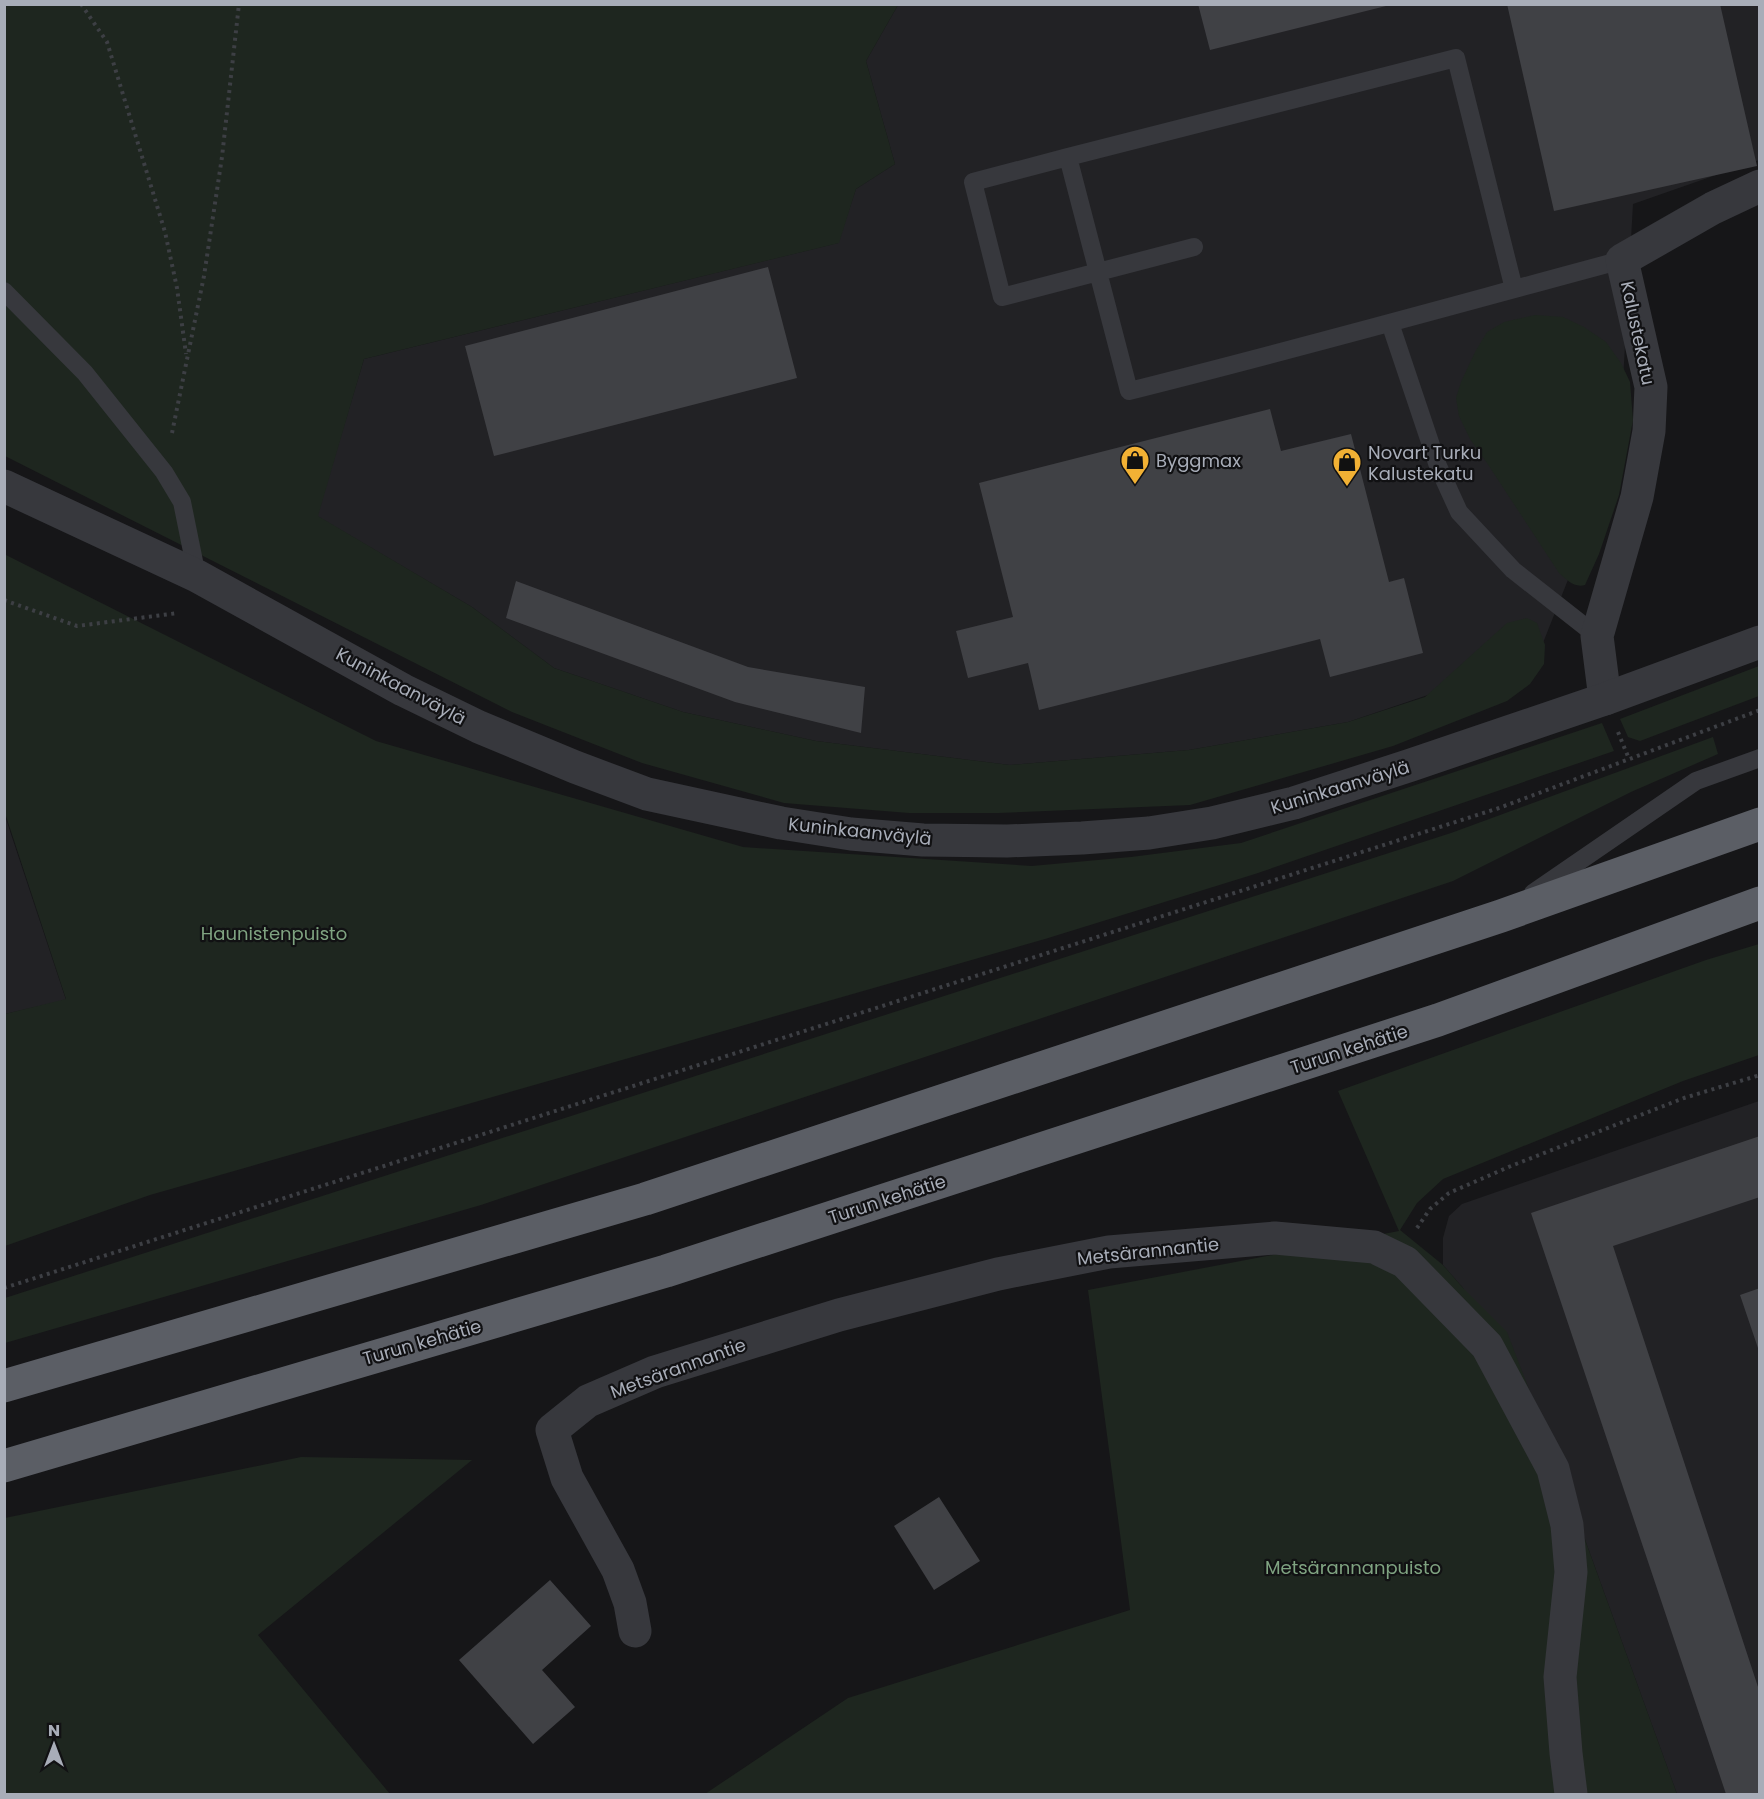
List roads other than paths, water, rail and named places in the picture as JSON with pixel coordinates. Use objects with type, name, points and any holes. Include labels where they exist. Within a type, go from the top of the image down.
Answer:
[{"type":"highway","points":[[4,1386],[645,1199],[1501,916],[1760,824]]},
{"type":"highway","name":"Turun kehätie","points":[[4,1466],[666,1271],[1438,1020],[1760,903]]},
{"type":"street","name":"Kalustekatu","points":[[1605,699],[1597,636],[1637,497],[1649,431],[1651,387],[1622,260],[1713,208],[1760,186]]},
{"type":"street","name":"Kuninkaanväylä","points":[[4,486],[197,576],[403,690],[479,727],[575,767],[647,794],[781,823],[851,834],[923,840],[1007,841],[1149,833],[1212,823],[1304,800],[1411,765],[1605,699],[1760,642]]},
{"type":"street","name":"Metsärannantie","points":[[635,1631],[630,1603],[618,1570],[567,1478],[552,1430],[588,1401],[655,1372],[838,1315],[998,1274],[1109,1252],[1275,1238],[1374,1247],[1405,1262],[1487,1346],[1553,1469],[1567,1524],[1571,1572],[1560,1677],[1566,1754],[1572,1794]]},
{"type":"lane","points":[[1194,246],[1002,297],[973,182],[1456,58],[1514,289]]},
{"type":"lane","points":[[1068,157],[1128,392],[1622,260]]},
{"type":"lane","points":[[4,291],[85,373],[164,472],[182,502],[197,576]]},
{"type":"lane","points":[[1390,323],[1438,466],[1459,512],[1513,570],[1597,636]]},
{"type":"lane","points":[[1501,916],[1696,781],[1760,758]]},
{"type":"place","name":"Byggmax","points":[[1135,486]]},
{"type":"place","name":"Novart Turku Kalustekatu","points":[[1347,488]]},
{"type":"park label","name":"Haunistenpuisto","points":[[274,933]]},
{"type":"park label","name":"Metsärannanpuisto","points":[[1353,1567]]}]
